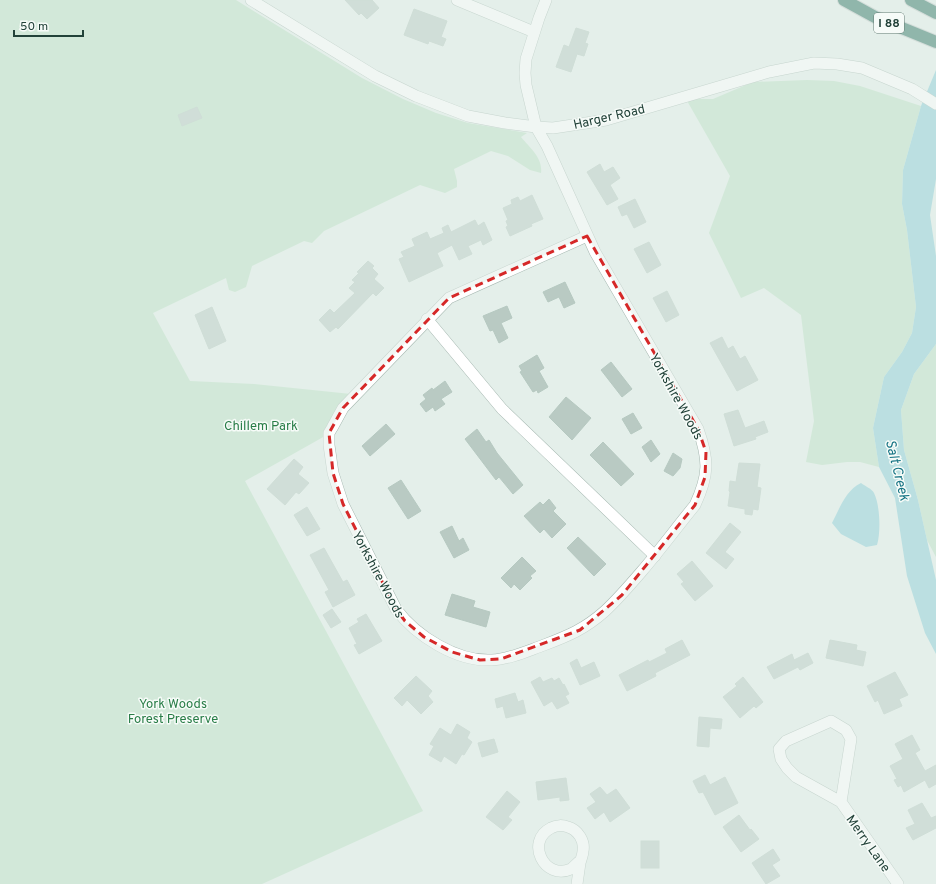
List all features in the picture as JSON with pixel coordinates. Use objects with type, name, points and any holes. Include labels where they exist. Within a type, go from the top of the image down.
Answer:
[{"type":"highway","name":"I 88","points":[[844,0],[874,17],[936,42]]},
{"type":"highway","points":[[911,0],[936,12]]},
{"type":"street","name":"Harger Road","points":[[251,0],[375,76],[416,96],[468,116],[505,123],[536,127],[559,127],[606,120],[769,72],[814,63],[837,64],[862,68],[912,89],[936,104]]},
{"type":"street","points":[[457,0],[534,32]]},
{"type":"street","name":"Yorkshire Woods","points":[[546,0],[526,59],[525,73],[528,95],[536,127],[547,146],[595,252],[698,429],[706,452],[706,477],[695,505],[654,556],[622,595],[605,611],[584,627],[566,636],[514,656],[491,660],[467,657],[452,652],[424,637],[405,621],[396,609],[342,504],[333,473],[329,434],[343,408],[427,319],[449,298],[587,236]]},
{"type":"street","points":[[427,319],[502,409],[654,556]]},
{"type":"street","name":"Merry Lane","points":[[841,802],[850,739],[846,730],[831,721],[786,741],[779,749],[780,759],[787,768],[796,777],[841,802],[898,884]]},
{"type":"street","points":[[577,884],[580,861],[584,850],[582,838],[574,829],[562,825],[551,827],[542,835],[538,846],[540,858],[548,867],[559,871],[571,869],[580,861]]},
{"type":"highlighted area","points":[[587,236],[698,429],[706,452],[705,477],[695,505],[622,595],[580,630],[501,659],[480,660],[452,652],[424,637],[405,621],[396,609],[343,504],[333,473],[329,433],[343,408],[449,298]]},
{"type":"green space","name":"York Woods Forest Preserve","points":[[0,0],[236,0],[362,78],[403,99],[436,113],[468,123],[527,133],[521,137],[538,158],[540,163],[541,173],[530,170],[508,156],[491,151],[454,169],[457,187],[445,193],[420,185],[324,231],[312,243],[304,241],[252,266],[246,287],[235,292],[229,290],[226,278],[153,313],[190,381],[254,384],[351,394],[334,413],[328,424],[325,436],[245,481],[423,811],[262,884],[0,884]]},
{"type":"green space","points":[[807,80],[834,81],[860,86],[921,106],[903,170],[902,204],[907,230],[916,307],[912,333],[902,352],[884,377],[873,428],[879,467],[860,462],[822,465],[806,462],[814,421],[801,315],[764,288],[741,298],[709,233],[730,176],[686,99],[713,99],[753,82]]},
{"type":"green space","points":[[936,344],[936,557],[927,540],[904,450],[901,410],[914,374]]},
{"type":"water","name":"Salt Creek","points":[[936,70],[936,179],[930,215],[936,256],[936,344],[914,374],[901,410],[904,450],[918,500],[936,580],[936,654],[925,633],[907,576],[895,498],[879,467],[873,428],[884,377],[902,352],[912,333],[916,307],[907,230],[902,204],[903,170],[921,106]]},
{"type":"water","points":[[861,483],[874,493],[878,504],[879,533],[877,545],[866,547],[841,534],[832,523],[847,495],[855,486]]},
{"type":"building","points":[[345,0],[372,0],[379,8],[367,19],[361,13],[359,15]]},
{"type":"building","points":[[414,9],[447,21],[441,37],[446,39],[443,46],[429,41],[428,44],[404,35]]},
{"type":"building","points":[[576,28],[589,32],[585,43],[588,44],[584,56],[577,54],[571,72],[556,67],[564,45],[569,47]]},
{"type":"building","points":[[197,107],[202,118],[182,126],[178,115]]},
{"type":"building","points":[[600,164],[604,172],[613,167],[620,178],[610,185],[618,199],[607,205],[587,172]]},
{"type":"building","points":[[532,195],[543,219],[510,236],[506,227],[508,226],[506,221],[508,220],[503,208],[512,204],[511,200],[518,197],[520,201]]},
{"type":"building","points":[[635,199],[646,222],[634,228],[627,214],[622,216],[618,207]]},
{"type":"building","points":[[475,220],[478,226],[484,222],[492,240],[483,245],[481,240],[468,246],[472,254],[459,260],[452,245],[437,253],[443,266],[409,282],[399,259],[404,257],[401,252],[415,246],[412,239],[427,232],[430,239],[444,233],[442,228],[448,225],[451,232]]},
{"type":"building","points":[[649,242],[661,265],[647,273],[634,249]]},
{"type":"building","points":[[368,261],[374,266],[372,268],[378,274],[374,279],[384,288],[376,296],[373,293],[338,329],[336,327],[330,332],[319,320],[330,309],[334,313],[355,293],[349,288],[355,282],[352,280],[359,273],[357,272]]},
{"type":"building","points":[[565,282],[575,303],[564,308],[559,297],[548,302],[543,292]]},
{"type":"building","points":[[667,291],[679,315],[666,322],[653,298]]},
{"type":"building","points":[[507,306],[512,318],[501,323],[508,338],[499,343],[493,330],[490,331],[483,316]]},
{"type":"building","points":[[212,307],[226,341],[209,349],[195,315]]},
{"type":"building","points":[[722,337],[728,349],[733,346],[740,359],[745,356],[758,380],[737,391],[710,343]]},
{"type":"building","points":[[537,355],[544,368],[539,371],[548,387],[538,393],[537,390],[533,392],[520,372],[522,371],[519,366]]},
{"type":"building","points":[[611,362],[632,389],[622,397],[601,370]]},
{"type":"building","points":[[445,381],[452,392],[441,399],[445,404],[435,411],[433,407],[426,412],[420,404],[426,399],[423,395]]},
{"type":"building","points":[[566,397],[591,418],[572,440],[549,417]]},
{"type":"building","points":[[738,410],[745,428],[764,421],[768,432],[755,437],[756,439],[734,446],[724,414]]},
{"type":"building","points":[[633,413],[642,428],[631,434],[622,419]]},
{"type":"building","points":[[386,424],[395,434],[370,456],[362,446]]},
{"type":"building","points":[[477,429],[486,442],[489,440],[497,453],[523,485],[513,494],[499,477],[496,480],[465,439]]},
{"type":"building","points":[[651,440],[660,454],[651,462],[642,447]]},
{"type":"building","points":[[603,442],[634,474],[621,486],[590,455]]},
{"type":"building","points":[[673,453],[682,459],[680,468],[673,476],[664,471]]},
{"type":"building","points":[[294,459],[303,467],[298,474],[309,483],[299,494],[296,492],[285,505],[267,489]]},
{"type":"building","points":[[739,463],[760,464],[757,487],[761,488],[758,510],[753,509],[752,515],[745,514],[745,509],[728,506],[730,481],[736,482]]},
{"type":"building","points":[[401,480],[421,511],[408,519],[388,488]]},
{"type":"building","points":[[549,499],[556,508],[553,511],[566,524],[552,538],[544,529],[540,533],[524,516],[540,502],[543,505]]},
{"type":"building","points":[[307,507],[320,529],[307,536],[294,515]]},
{"type":"building","points":[[730,523],[741,532],[725,552],[734,559],[726,569],[706,553]]},
{"type":"building","points":[[452,526],[459,541],[463,538],[469,550],[454,558],[440,532]]},
{"type":"building","points":[[578,537],[606,564],[594,576],[567,548]]},
{"type":"building","points":[[324,548],[343,582],[347,580],[355,595],[333,607],[325,592],[329,590],[310,555]]},
{"type":"building","points":[[522,557],[536,571],[530,576],[532,578],[520,590],[514,584],[511,588],[501,578]]},
{"type":"building","points":[[692,561],[713,586],[695,601],[681,584],[684,582],[677,574]]},
{"type":"building","points":[[452,594],[475,601],[473,607],[490,612],[486,627],[445,615]]},
{"type":"building","points":[[332,609],[341,622],[331,628],[323,615]]},
{"type":"building","points":[[366,614],[382,641],[359,654],[354,645],[357,644],[349,628],[359,622],[357,619]]},
{"type":"building","points":[[682,640],[690,655],[655,673],[656,676],[627,691],[619,675],[648,660],[649,662],[667,653],[665,649]]},
{"type":"building","points":[[830,640],[857,645],[856,650],[866,652],[863,666],[826,658]]},
{"type":"building","points":[[808,653],[813,663],[800,670],[798,667],[774,679],[767,667],[792,654],[794,660]]},
{"type":"building","points":[[577,659],[581,668],[594,662],[600,676],[580,685],[570,663]]},
{"type":"building","points":[[895,672],[908,695],[899,699],[902,706],[884,714],[878,700],[875,702],[867,686]]},
{"type":"building","points":[[416,676],[432,691],[428,696],[433,702],[421,714],[407,700],[402,706],[394,698]]},
{"type":"building","points":[[540,677],[543,682],[552,678],[554,681],[559,678],[569,694],[565,696],[569,703],[557,709],[552,701],[544,706],[531,682]]},
{"type":"building","points":[[743,677],[763,702],[756,708],[754,706],[740,718],[723,697],[737,686],[735,684]]},
{"type":"building","points":[[515,693],[518,702],[523,700],[526,713],[506,718],[503,706],[497,708],[495,699]]},
{"type":"building","points":[[699,717],[722,719],[721,729],[710,728],[709,747],[697,746]]},
{"type":"building","points":[[457,724],[470,732],[467,738],[472,742],[456,764],[444,756],[441,762],[429,755],[434,746],[430,744],[440,728],[451,735]]},
{"type":"building","points":[[912,735],[920,750],[915,753],[925,771],[936,765],[936,784],[929,788],[925,780],[904,792],[901,785],[898,787],[894,780],[897,779],[890,766],[903,759],[895,744]]},
{"type":"building","points":[[494,739],[498,752],[482,757],[478,743]]},
{"type":"building","points":[[705,775],[710,785],[725,777],[738,803],[715,815],[703,792],[699,793],[693,781]]},
{"type":"building","points":[[566,778],[569,800],[560,801],[560,797],[538,800],[536,782]]},
{"type":"building","points":[[600,787],[607,795],[616,789],[630,808],[610,822],[604,812],[595,819],[587,808],[596,802],[590,794]]},
{"type":"building","points":[[507,791],[520,802],[508,817],[512,820],[503,830],[486,817]]},
{"type":"building","points":[[922,803],[931,818],[936,816],[936,828],[913,840],[906,828],[915,824],[908,810]]},
{"type":"building","points":[[739,815],[759,839],[741,852],[723,827]]},
{"type":"building","points":[[641,841],[659,841],[659,868],[641,868]]},
{"type":"building","points":[[773,849],[780,860],[772,865],[780,876],[766,884],[752,863]]},
{"type":"park label","name":"Chillem Park","points":[[261,425]]}]
